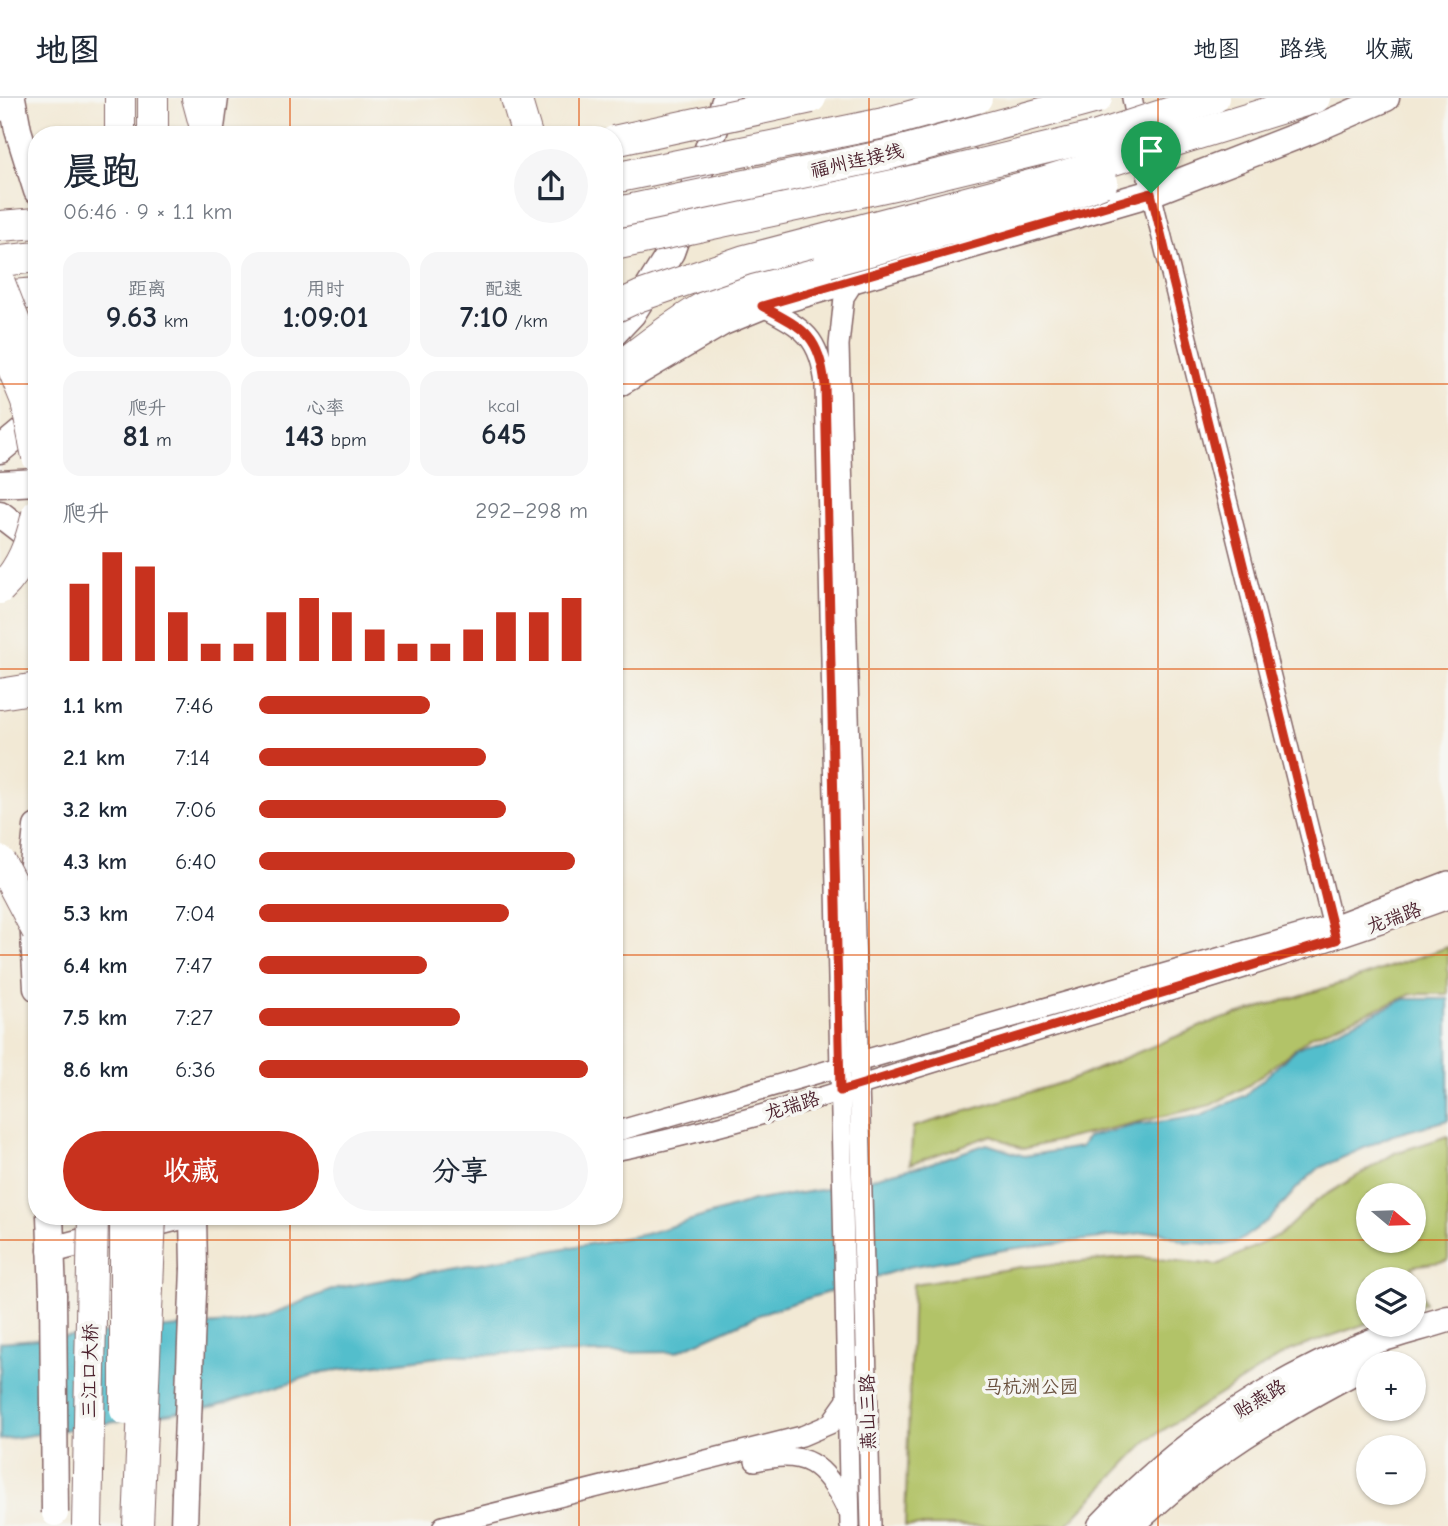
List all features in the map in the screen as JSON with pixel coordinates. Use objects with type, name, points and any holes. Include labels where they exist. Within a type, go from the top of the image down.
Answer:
[{"type":"highway","points":[[0,106],[4,98]]},
{"type":"highway","points":[[120,98],[120,126]]},
{"type":"highway","points":[[153,98],[153,126]]},
{"type":"highway","points":[[197,98],[206,126]]},
{"type":"highway","points":[[516,98],[524,126]]},
{"type":"highway","points":[[623,139],[811,98]]},
{"type":"highway","name":"福州连接线","points":[[623,176],[884,123],[977,98]]},
{"type":"highway","name":"福州连接线","points":[[623,212],[891,154],[1097,98]]},
{"type":"highway","points":[[623,243],[898,184],[1084,139],[1214,98]]},
{"type":"highway","points":[[623,365],[667,329],[717,299],[763,280],[1049,203],[1310,100]]},
{"type":"highway","points":[[623,304],[745,260],[1042,182],[1310,100]]},
{"type":"highway","points":[[0,226],[28,224]]},
{"type":"highway","points":[[0,261],[28,258]]},
{"type":"highway","points":[[0,283],[28,356]]},
{"type":"highway","points":[[0,296],[28,294]]},
{"type":"highway","points":[[28,331],[0,335],[28,411]]},
{"type":"highway","points":[[0,589],[10,579],[28,550]]},
{"type":"highway","points":[[0,694],[28,689]]},
{"type":"highway","points":[[0,861],[28,914]]},
{"type":"highway","points":[[62,1522],[71,1225]]},
{"type":"highway","name":"三江口大桥","points":[[87,1526],[93,1225]]},
{"type":"highway","name":"三江口大桥","points":[[125,1225],[125,1526]]},
{"type":"highway","points":[[138,1526],[151,1225]]},
{"type":"main road","points":[[12,98],[28,162]]},
{"type":"main road","points":[[210,126],[215,98]]},
{"type":"main road","points":[[623,324],[632,314],[671,252],[726,98]]},
{"type":"main road","points":[[623,381],[723,322],[762,306],[857,276],[1151,193],[1310,131],[1386,98]]},
{"type":"main road","points":[[0,450],[28,427]]},
{"type":"main road","points":[[0,484],[28,482]]},
{"type":"main road","points":[[0,514],[22,531],[28,539]]},
{"type":"main road","points":[[50,1225],[62,1522]]},
{"type":"main road","points":[[51,1250],[147,1225]]},
{"type":"main road","points":[[184,1526],[194,1268],[193,1225]]},
{"type":"main road","name":"贻燕路","points":[[1101,1526],[1180,1452],[1251,1403],[1372,1342],[1448,1319]]},
{"type":"main road","name":"贻燕路","points":[[1406,1351],[1448,1336]]},
{"type":"main road","name":"贻燕路","points":[[1132,1526],[1179,1480],[1248,1430],[1356,1372]]},
{"type":"street","points":[[1132,98],[1151,193],[1334,932]]},
{"type":"street","points":[[848,1063],[839,326],[844,297],[857,276]]},
{"type":"street","points":[[762,306],[796,324],[809,335],[818,347],[825,385],[849,1088]]},
{"type":"street","name":"龙瑞路","points":[[623,1149],[681,1138],[849,1088],[1334,932],[1448,881]]},
{"type":"street","name":"龙瑞路","points":[[623,1129],[848,1063],[1448,899]]},
{"type":"street","name":"燕山三路","points":[[849,1088],[862,1156],[871,1526]]},
{"type":"street","name":"燕山三路","points":[[849,1088],[842,1161],[849,1521]]},
{"type":"street","points":[[443,1526],[802,1436],[830,1424],[847,1400]]},
{"type":"street","points":[[489,1526],[775,1456],[795,1455],[815,1463],[836,1488],[849,1521]]},
{"type":"green space","points":[[1448,947],[1448,994],[1412,994],[1311,1036],[1249,1085],[1211,1105],[1023,1149],[992,1135],[910,1164],[913,1127],[1071,1080],[1209,1023],[1349,981]]},
{"type":"green space","name":"马杭洲公园","points":[[1448,1136],[1448,1261],[1412,1267],[1356,1267],[1356,1327],[1289,1351],[1149,1439],[1066,1526],[905,1526],[913,1284],[1021,1267],[1138,1257],[1217,1265],[1281,1234],[1316,1201],[1395,1153]]},
{"type":"water","points":[[1405,999],[1448,999],[1448,1120],[1393,1135],[1319,1168],[1270,1219],[1239,1241],[1223,1245],[1186,1242],[1159,1231],[1009,1249],[908,1267],[768,1311],[676,1352],[454,1355],[323,1372],[216,1406],[0,1440],[0,1342],[229,1323],[266,1316],[337,1288],[646,1234],[753,1201],[838,1187],[928,1164],[987,1144],[1024,1156],[1081,1147],[1087,1137],[1136,1125],[1201,1116],[1246,1095],[1297,1048]]},
{"type":"route","points":[[1151,193],[1336,940],[840,1091],[823,364],[818,347],[809,335],[796,324],[762,306],[857,276],[1151,193]]}]
